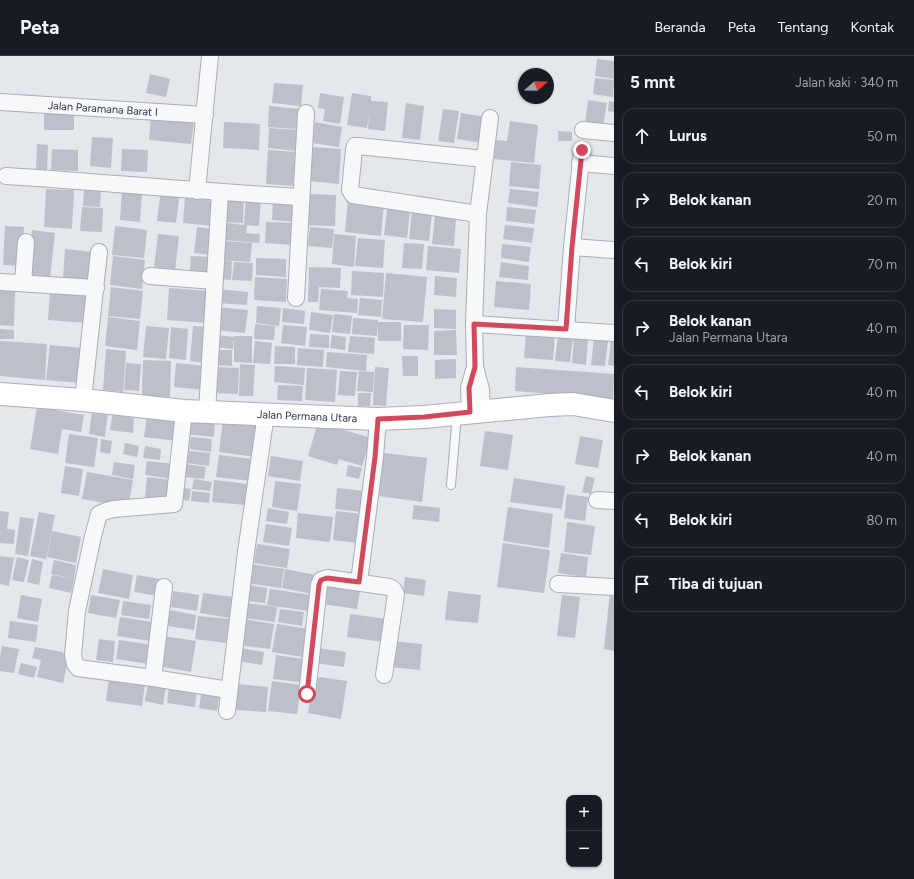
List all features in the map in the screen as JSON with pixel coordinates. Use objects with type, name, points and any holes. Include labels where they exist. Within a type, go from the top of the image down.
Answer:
[{"type":"street","points":[[197,191],[210,56]]},
{"type":"street","name":"Jalan Paramana Barat I","points":[[0,102],[205,115]]},
{"type":"street","points":[[296,298],[306,113]]},
{"type":"street","points":[[469,412],[481,389],[475,367],[474,324],[478,214],[490,118]]},
{"type":"street","points":[[583,130],[614,133]]},
{"type":"street","points":[[478,214],[353,195],[350,190],[355,146],[484,159]]},
{"type":"street","points":[[566,329],[581,156],[614,166]]},
{"type":"street","points":[[6,176],[98,181],[220,193],[301,197]]},
{"type":"street","points":[[206,412],[220,193]]},
{"type":"street","points":[[23,283],[26,242]]},
{"type":"street","points":[[572,247],[614,250]]},
{"type":"street","points":[[83,400],[99,252]]},
{"type":"street","points":[[150,276],[214,281]]},
{"type":"street","points":[[0,282],[96,288]]},
{"type":"street","points":[[474,324],[614,333]]},
{"type":"street","name":"Jalan Permana Utara","points":[[0,394],[83,400],[184,411],[378,419],[424,417],[573,404],[614,411]]},
{"type":"street","points":[[184,411],[174,504],[114,509],[99,514],[77,611],[73,655],[75,664],[78,668],[229,690]]},
{"type":"street","points":[[226,711],[247,544],[266,414]]},
{"type":"street","points":[[359,582],[375,457],[378,419]]},
{"type":"street","points":[[597,500],[614,500]]},
{"type":"street","points":[[307,694],[319,585],[321,580],[327,578],[389,587],[396,594],[384,675]]},
{"type":"street","points":[[558,584],[614,587]]},
{"type":"street","points":[[153,678],[164,588]]},
{"type":"lane","points":[[451,485],[469,412]]},
{"type":"building","points":[[597,59],[614,61],[614,79],[595,76]]},
{"type":"building","points":[[150,74],[170,79],[166,97],[146,93]]},
{"type":"building","points":[[595,78],[614,80],[613,97],[593,94]]},
{"type":"building","points":[[274,83],[303,85],[301,106],[272,103]]},
{"type":"building","points":[[320,93],[344,97],[340,124],[323,121],[325,109],[318,108]]},
{"type":"building","points":[[352,93],[371,96],[371,101],[388,102],[385,131],[368,129],[369,115],[367,128],[347,125]]},
{"type":"building","points":[[588,100],[607,103],[603,126],[585,123]]},
{"type":"building","points":[[609,101],[614,102],[614,112],[608,111]]},
{"type":"building","points":[[406,103],[424,106],[420,140],[402,138]]},
{"type":"building","points":[[269,106],[299,109],[297,129],[268,127]]},
{"type":"building","points":[[44,109],[74,110],[74,130],[44,130]]},
{"type":"building","points":[[443,109],[459,111],[454,143],[438,141]]},
{"type":"building","points":[[461,113],[485,117],[482,143],[457,139]]},
{"type":"building","points":[[151,117],[194,121],[191,144],[149,140]]},
{"type":"building","points":[[510,121],[538,125],[534,163],[494,159],[496,140],[507,141]]},
{"type":"building","points":[[224,122],[260,124],[259,150],[223,148]]},
{"type":"building","points":[[315,122],[342,127],[339,147],[312,143]]},
{"type":"building","points":[[269,128],[299,130],[297,151],[268,148]]},
{"type":"building","points":[[558,131],[572,132],[572,141],[558,141]]},
{"type":"building","points":[[92,137],[113,138],[111,168],[90,166]]},
{"type":"building","points":[[37,144],[48,145],[47,171],[36,170]]},
{"type":"building","points":[[311,147],[341,149],[339,184],[308,181]]},
{"type":"building","points":[[52,149],[78,150],[78,171],[51,170]]},
{"type":"building","points":[[122,149],[148,150],[147,172],[121,171]]},
{"type":"building","points":[[268,150],[298,152],[296,186],[266,184]]},
{"type":"building","points":[[511,162],[541,165],[539,189],[509,186]]},
{"type":"building","points":[[46,189],[74,190],[72,229],[44,227]]},
{"type":"building","points":[[161,189],[180,192],[176,223],[157,221]]},
{"type":"building","points":[[510,189],[539,192],[537,207],[508,203]]},
{"type":"building","points":[[84,190],[101,191],[100,207],[83,206]]},
{"type":"building","points":[[122,191],[142,192],[140,222],[120,220]]},
{"type":"building","points":[[309,194],[336,195],[335,226],[307,225]]},
{"type":"building","points":[[246,196],[261,198],[259,226],[247,225],[246,233],[260,234],[259,243],[225,240],[226,223],[244,225]]},
{"type":"building","points":[[226,197],[244,199],[243,223],[225,222]]},
{"type":"building","points":[[185,198],[215,201],[213,226],[183,223]]},
{"type":"building","points":[[273,199],[297,200],[296,222],[272,220]]},
{"type":"building","points":[[348,200],[384,204],[381,236],[345,232]]},
{"type":"building","points":[[82,207],[103,208],[102,232],[80,231]]},
{"type":"building","points":[[507,207],[536,210],[534,224],[506,221]]},
{"type":"building","points":[[387,209],[410,212],[407,238],[384,235]]},
{"type":"building","points":[[412,211],[432,213],[429,241],[409,239]]},
{"type":"building","points":[[435,215],[456,217],[454,246],[432,244]]},
{"type":"building","points":[[266,222],[295,223],[294,245],[265,243]]},
{"type":"building","points":[[505,225],[534,228],[532,243],[503,239]]},
{"type":"building","points":[[5,226],[24,227],[21,266],[3,265]]},
{"type":"building","points":[[115,226],[147,230],[144,258],[112,255]]},
{"type":"building","points":[[197,227],[213,229],[211,255],[194,253]]},
{"type":"building","points":[[310,227],[334,229],[332,248],[308,246]]},
{"type":"building","points":[[32,230],[55,233],[50,279],[27,277]]},
{"type":"building","points":[[158,234],[179,236],[175,271],[154,268]]},
{"type":"building","points":[[334,234],[356,236],[354,267],[332,264]]},
{"type":"building","points":[[358,238],[385,240],[383,268],[355,266]]},
{"type":"building","points":[[224,241],[252,243],[250,262],[223,260]]},
{"type":"building","points":[[404,243],[424,244],[422,269],[402,268]]},
{"type":"building","points":[[502,244],[531,247],[529,262],[501,258]]},
{"type":"building","points":[[428,246],[461,249],[459,273],[426,270]]},
{"type":"building","points":[[65,249],[94,252],[91,281],[63,278]]},
{"type":"building","points":[[113,256],[145,260],[142,289],[110,285]]},
{"type":"building","points":[[191,256],[213,257],[212,274],[190,273]]},
{"type":"building","points":[[256,258],[286,259],[286,277],[256,275]]},
{"type":"building","points":[[220,260],[232,261],[231,280],[218,279]]},
{"type":"building","points":[[234,262],[253,263],[252,281],[232,280]]},
{"type":"building","points":[[501,262],[529,266],[528,280],[499,277]]},
{"type":"building","points":[[309,267],[341,268],[340,288],[319,287],[318,302],[308,302]]},
{"type":"building","points":[[352,271],[384,273],[383,297],[351,295]]},
{"type":"building","points":[[386,273],[427,277],[423,322],[382,319]]},
{"type":"building","points":[[435,276],[457,278],[456,297],[434,295]]},
{"type":"building","points":[[255,277],[287,279],[286,302],[254,300]]},
{"type":"building","points":[[496,281],[531,284],[529,310],[494,307]]},
{"type":"building","points":[[111,287],[143,291],[140,319],[108,316]]},
{"type":"building","points":[[169,288],[209,291],[207,323],[167,320]]},
{"type":"building","points":[[218,289],[248,292],[247,305],[217,303]]},
{"type":"building","points":[[321,289],[348,291],[347,298],[358,299],[357,313],[319,310]]},
{"type":"building","points":[[0,290],[15,291],[14,326],[0,325]]},
{"type":"building","points":[[50,292],[89,295],[87,323],[48,320]]},
{"type":"building","points":[[360,298],[382,300],[381,317],[358,315]]},
{"type":"building","points":[[257,306],[281,308],[279,326],[256,323]]},
{"type":"building","points":[[216,307],[248,310],[245,333],[214,330]]},
{"type":"building","points":[[283,308],[305,311],[304,324],[282,322]]},
{"type":"building","points":[[434,309],[456,310],[456,329],[434,328]]},
{"type":"building","points":[[311,312],[333,315],[330,333],[309,330]]},
{"type":"building","points":[[334,314],[352,316],[350,334],[332,332]]},
{"type":"building","points":[[108,317],[140,321],[137,350],[105,346]]},
{"type":"building","points":[[353,318],[378,320],[378,322],[401,322],[401,341],[378,341],[378,325],[377,336],[352,334]]},
{"type":"building","points":[[255,324],[275,326],[274,340],[254,339]]},
{"type":"building","points":[[283,325],[307,327],[305,346],[281,343]]},
{"type":"building","points":[[404,325],[429,325],[428,350],[403,349]]},
{"type":"building","points":[[146,326],[169,328],[166,359],[143,357]]},
{"type":"building","points":[[193,326],[208,327],[206,363],[190,361]]},
{"type":"building","points":[[171,327],[188,329],[186,360],[169,358]]},
{"type":"building","points":[[0,329],[14,330],[14,339],[0,339]]},
{"type":"building","points":[[456,330],[457,355],[434,355],[434,331]]},
{"type":"building","points":[[526,333],[555,335],[553,360],[524,358]]},
{"type":"building","points":[[310,334],[329,335],[329,348],[309,347]]},
{"type":"building","points":[[216,335],[234,337],[233,349],[215,347]]},
{"type":"building","points":[[332,335],[346,337],[345,350],[330,348]]},
{"type":"building","points":[[558,335],[573,337],[570,362],[555,361]]},
{"type":"building","points":[[234,336],[252,336],[252,363],[234,362]]},
{"type":"building","points":[[350,336],[375,338],[374,354],[348,352]]},
{"type":"building","points":[[574,337],[588,339],[586,365],[572,363]]},
{"type":"building","points":[[594,339],[608,341],[605,366],[591,365]]},
{"type":"building","points":[[611,340],[614,340],[614,366],[608,365]]},
{"type":"building","points":[[0,341],[47,344],[45,380],[0,376]]},
{"type":"building","points":[[255,341],[272,343],[270,364],[253,363]]},
{"type":"building","points":[[50,345],[83,348],[80,383],[46,380]]},
{"type":"building","points":[[275,346],[295,347],[295,364],[274,364]]},
{"type":"building","points":[[298,348],[324,350],[323,367],[297,365]]},
{"type":"building","points":[[106,349],[126,351],[123,392],[103,390]]},
{"type":"building","points":[[217,350],[232,350],[232,366],[217,365]]},
{"type":"building","points":[[327,352],[367,355],[366,371],[326,367]]},
{"type":"building","points":[[402,356],[418,356],[418,376],[403,376]]},
{"type":"building","points":[[456,359],[456,378],[435,379],[435,360]]},
{"type":"building","points":[[143,360],[171,361],[170,397],[142,396]]},
{"type":"building","points":[[126,363],[141,364],[139,391],[124,390]]},
{"type":"building","points":[[176,363],[206,366],[204,390],[174,387]]},
{"type":"building","points":[[240,364],[255,365],[253,396],[239,396]]},
{"type":"building","points":[[275,366],[305,368],[304,385],[274,382]]},
{"type":"building","points":[[215,367],[239,368],[238,394],[214,393]]},
{"type":"building","points":[[375,367],[389,368],[386,406],[373,405]]},
{"type":"building","points":[[516,367],[614,374],[613,399],[515,391]]},
{"type":"building","points":[[307,368],[337,370],[335,402],[305,400]]},
{"type":"building","points":[[340,371],[357,372],[355,396],[338,395]]},
{"type":"building","points":[[359,371],[374,372],[373,392],[357,391]]},
{"type":"building","points":[[278,385],[303,386],[302,401],[277,400]]},
{"type":"building","points":[[358,393],[371,393],[370,406],[358,406]]},
{"type":"building","points":[[37,407],[84,415],[81,432],[62,429],[58,454],[30,449]]},
{"type":"building","points":[[92,411],[108,413],[105,437],[89,434]]},
{"type":"building","points":[[113,411],[124,412],[123,416],[134,418],[133,433],[110,430]]},
{"type":"building","points":[[147,417],[179,421],[177,441],[144,437]]},
{"type":"building","points":[[186,417],[215,420],[214,437],[185,434]]},
{"type":"building","points":[[223,421],[260,426],[255,457],[219,452]]},
{"type":"building","points":[[318,422],[371,438],[362,466],[339,459],[337,465],[308,456]]},
{"type":"building","points":[[485,431],[513,435],[508,470],[480,466]]},
{"type":"building","points":[[69,434],[98,438],[94,467],[65,463]]},
{"type":"building","points":[[580,436],[603,440],[598,468],[575,464]]},
{"type":"building","points":[[191,437],[212,439],[211,452],[189,449]]},
{"type":"building","points":[[101,439],[112,441],[110,454],[100,452]]},
{"type":"building","points":[[125,443],[139,446],[137,457],[123,454]]},
{"type":"building","points":[[145,446],[161,449],[160,460],[143,458]]},
{"type":"building","points":[[189,451],[210,453],[209,466],[187,463]]},
{"type":"building","points":[[384,453],[427,458],[422,502],[379,496]]},
{"type":"building","points":[[219,455],[253,459],[251,481],[216,477]]},
{"type":"building","points":[[271,456],[303,461],[300,481],[268,476]]},
{"type":"building","points":[[147,461],[175,464],[173,479],[145,475]]},
{"type":"building","points":[[114,462],[135,465],[133,479],[112,475]]},
{"type":"building","points":[[184,464],[206,467],[204,479],[183,477]]},
{"type":"building","points":[[348,465],[362,468],[359,479],[346,476]]},
{"type":"building","points":[[65,466],[83,469],[79,496],[61,493]]},
{"type":"building","points":[[87,472],[133,480],[129,503],[122,506],[82,499]]},
{"type":"building","points":[[586,476],[595,478],[591,494],[582,492]]},
{"type":"building","points":[[147,477],[171,480],[168,500],[145,497]]},
{"type":"building","points":[[514,478],[565,486],[562,509],[510,502]]},
{"type":"building","points":[[194,479],[212,482],[210,491],[192,489]]},
{"type":"building","points":[[214,480],[248,484],[246,505],[212,502]]},
{"type":"building","points":[[275,481],[301,484],[297,511],[272,507]]},
{"type":"building","points":[[178,487],[191,489],[189,501],[176,499]]},
{"type":"building","points":[[337,488],[364,491],[362,512],[335,509]]},
{"type":"building","points":[[192,491],[210,493],[209,503],[191,501]]},
{"type":"building","points":[[567,494],[588,497],[585,521],[564,518]]},
{"type":"building","points":[[414,505],[440,508],[439,522],[412,519]]},
{"type":"building","points":[[508,507],[553,514],[549,548],[503,541]]},
{"type":"building","points":[[268,508],[289,512],[287,524],[266,521]]},
{"type":"building","points":[[0,511],[9,512],[7,529],[15,530],[14,544],[0,543]]},
{"type":"building","points":[[336,511],[362,514],[358,543],[333,540]]},
{"type":"building","points":[[39,512],[55,515],[46,559],[30,556]]},
{"type":"building","points":[[298,513],[333,517],[330,542],[296,538]]},
{"type":"building","points":[[20,517],[34,519],[28,556],[15,554]]},
{"type":"building","points":[[567,522],[595,526],[591,555],[564,552]]},
{"type":"building","points":[[266,524],[292,528],[289,546],[263,542]]},
{"type":"building","points":[[52,531],[81,537],[76,563],[47,557]]},
{"type":"building","points":[[503,543],[550,550],[544,593],[497,587]]},
{"type":"building","points":[[257,544],[290,549],[287,568],[254,563]]},
{"type":"building","points":[[561,553],[588,557],[586,577],[558,573]]},
{"type":"building","points":[[0,556],[14,558],[9,586],[0,584]]},
{"type":"building","points":[[17,557],[29,560],[24,582],[12,580]]},
{"type":"building","points":[[32,559],[43,562],[39,585],[27,582]]},
{"type":"building","points":[[54,560],[76,565],[74,579],[51,574]]},
{"type":"building","points":[[250,564],[284,569],[281,588],[247,583]]},
{"type":"building","points":[[103,569],[133,575],[129,599],[98,593]]},
{"type":"building","points":[[285,569],[316,575],[313,594],[282,588]]},
{"type":"building","points":[[52,575],[74,579],[71,593],[49,588]]},
{"type":"building","points":[[137,575],[160,579],[157,596],[134,592]]},
{"type":"building","points":[[405,577],[426,580],[424,596],[403,593]]},
{"type":"building","points":[[248,585],[267,588],[265,603],[246,601]]},
{"type":"building","points":[[325,585],[360,591],[357,609],[322,604]]},
{"type":"building","points":[[270,589],[311,595],[309,611],[267,605]]},
{"type":"building","points":[[173,591],[199,595],[197,611],[171,607]]},
{"type":"building","points":[[448,591],[481,595],[478,623],[445,620]]},
{"type":"building","points":[[610,592],[614,593],[614,651],[604,649]]},
{"type":"building","points":[[203,593],[233,597],[230,618],[200,613]]},
{"type":"building","points":[[21,595],[42,599],[38,622],[17,618]]},
{"type":"building","points":[[91,595],[120,600],[116,618],[88,613]]},
{"type":"building","points":[[562,595],[580,597],[575,638],[557,636]]},
{"type":"building","points":[[123,601],[151,605],[149,619],[121,615]]},
{"type":"building","points":[[246,603],[277,607],[275,622],[244,618]]},
{"type":"building","points":[[280,609],[304,612],[302,626],[278,622]]},
{"type":"building","points":[[170,610],[196,615],[194,630],[168,626]]},
{"type":"building","points":[[350,614],[386,619],[383,642],[347,637]]},
{"type":"building","points":[[198,616],[229,619],[226,643],[195,639]]},
{"type":"building","points":[[120,617],[152,622],[150,641],[117,636]]},
{"type":"building","points":[[243,619],[274,624],[270,649],[239,645]]},
{"type":"building","points":[[10,621],[38,625],[36,642],[8,638]]},
{"type":"building","points":[[277,624],[308,629],[303,657],[272,652]]},
{"type":"building","points":[[163,636],[196,641],[191,672],[158,666]]},
{"type":"building","points":[[99,639],[115,641],[113,662],[96,660]]},
{"type":"building","points":[[119,640],[152,645],[149,664],[116,659]]},
{"type":"building","points":[[392,641],[422,644],[420,670],[390,667]]},
{"type":"building","points":[[2,646],[19,649],[14,673],[0,671]]},
{"type":"building","points":[[35,647],[63,652],[67,665],[63,683],[37,677],[41,660],[32,658]]},
{"type":"building","points":[[240,648],[264,652],[262,665],[238,661]]},
{"type":"building","points":[[318,648],[346,652],[344,667],[315,663]]},
{"type":"building","points":[[276,655],[303,659],[300,682],[273,679]]},
{"type":"building","points":[[21,663],[37,667],[34,678],[18,674]]},
{"type":"building","points":[[320,677],[347,681],[341,719],[308,713],[313,681]]},
{"type":"building","points":[[109,678],[145,683],[142,706],[106,701]]},
{"type":"building","points":[[272,681],[301,685],[297,714],[268,711]]},
{"type":"building","points":[[148,683],[166,686],[163,705],[145,701]]},
{"type":"building","points":[[237,684],[268,687],[266,712],[235,710]]},
{"type":"building","points":[[169,686],[197,689],[195,707],[167,703]]},
{"type":"building","points":[[202,689],[220,692],[217,711],[199,708]]},
{"type":"route","points":[[307,694],[319,585],[321,580],[327,578],[359,582],[375,457],[378,419],[424,417],[470,412],[469,388],[475,367],[474,324],[566,329],[572,247],[582,150]]}]
